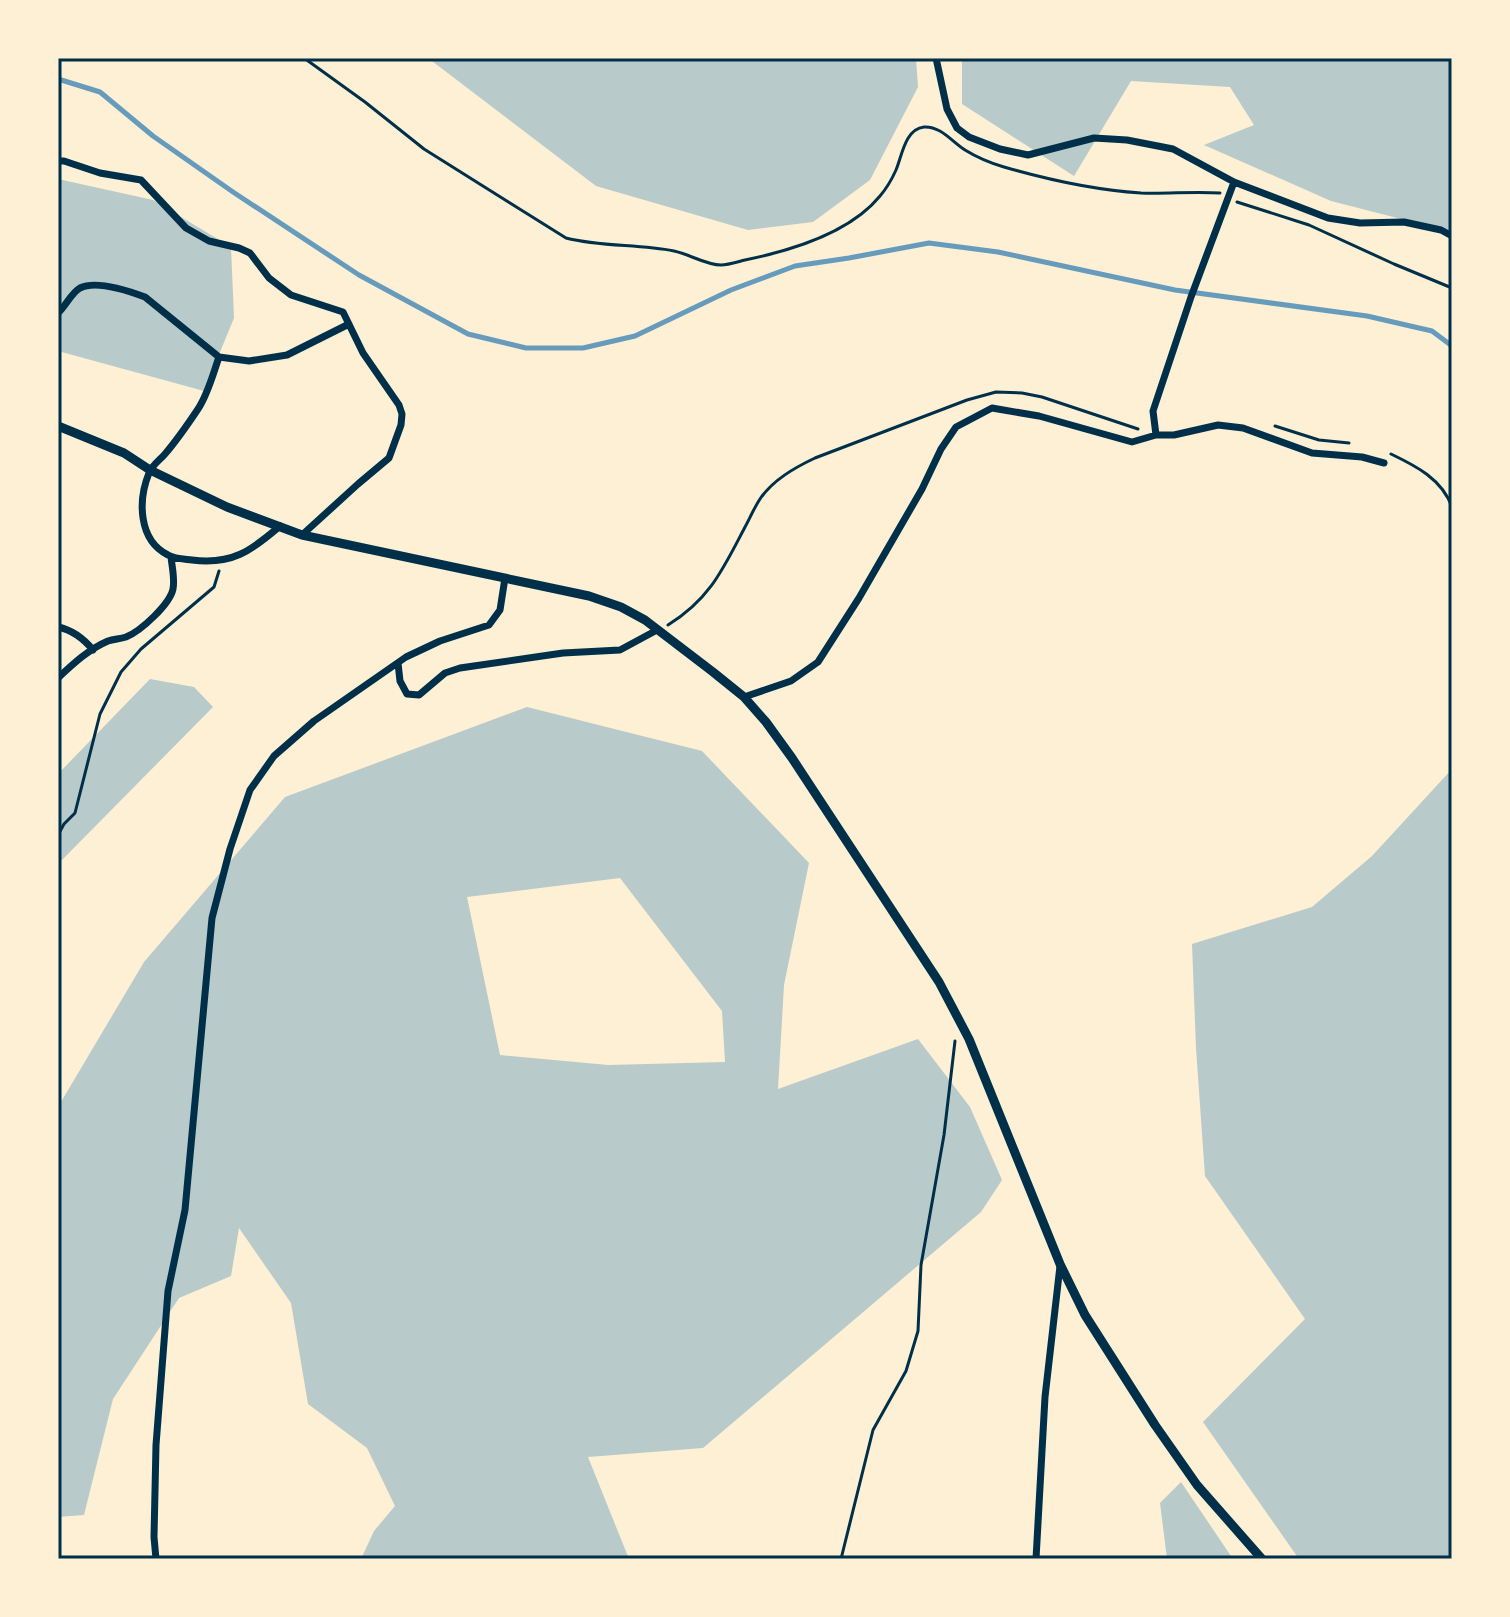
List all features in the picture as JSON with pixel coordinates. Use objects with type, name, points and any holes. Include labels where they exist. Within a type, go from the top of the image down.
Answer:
[{"type":"street","points":[[936,58],[947,109],[957,128],[969,137],[1000,149],[1028,155],[1094,138],[1127,140],[1173,149],[1234,182],[1328,218],[1360,223],[1404,222],[1441,230],[1452,236]]},
{"type":"street","points":[[58,161],[141,180],[186,228],[209,241],[250,253],[269,278],[291,295],[343,312],[363,353],[399,405],[401,425],[389,458],[302,535]]},
{"type":"street","points":[[1156,435],[1153,411],[1234,182]]},
{"type":"street","points":[[58,313],[82,287],[93,285],[131,292],[145,297],[219,357],[249,361],[287,355],[349,324]]},
{"type":"street","points":[[219,357],[200,406],[165,455],[150,470],[141,506],[143,524],[152,541],[171,557],[211,563],[223,561],[253,547],[280,526]]},
{"type":"street","points":[[744,697],[791,681],[818,662],[859,598],[956,427],[992,408],[1039,416],[1132,442],[1218,425],[1243,428],[1312,453],[1362,457],[1384,463]]},
{"type":"street","points":[[58,426],[124,453],[150,470],[227,507],[302,535],[589,596],[621,607],[645,620],[744,697],[792,758],[939,982],[969,1039],[1060,1264],[1085,1315],[1197,1485],[1262,1559]]},
{"type":"street","points":[[58,678],[93,650],[109,641],[128,636],[143,626],[163,607],[173,589],[171,557]]},
{"type":"street","points":[[156,1559],[156,1445],[168,1291],[185,1210],[212,918],[250,790],[274,756],[314,721],[406,657],[440,641],[489,625],[500,610],[505,578]]},
{"type":"street","points":[[58,627],[84,640],[93,650]]},
{"type":"street","points":[[398,663],[400,681],[407,694],[419,695],[445,673],[460,668],[563,653],[620,650],[657,630]]},
{"type":"street","points":[[1036,1559],[1045,1397],[1060,1264]]},
{"type":"path","points":[[304,58],[424,149],[566,238],[582,242],[676,252],[720,265],[774,254],[818,238],[865,212],[881,195],[911,134],[917,128],[928,127],[937,129],[985,161],[1028,174],[1121,191],[1221,193],[1228,199],[1309,225],[1452,288]]},
{"type":"path","points":[[657,630],[696,606],[712,586],[760,498],[774,483],[815,458],[967,400],[996,392],[1042,397],[1156,435]]},
{"type":"path","points":[[58,835],[75,813],[100,714],[121,672],[141,649],[214,587],[223,561]]},
{"type":"path","points":[[841,1559],[873,1430],[906,1371],[918,1331],[921,1265],[944,1135],[957,1017]]},
{"type":"shaded area","points":[[428,58],[916,58],[918,87],[870,180],[813,222],[748,230],[596,186]]},
{"type":"shaded area","points":[[962,58],[1452,58],[1452,232],[1331,201],[1204,145],[1254,125],[1230,87],[1131,81],[1074,176],[962,104]]},
{"type":"shaded area","points":[[58,179],[153,200],[231,247],[234,318],[204,391],[58,351]]},
{"type":"shaded area","points":[[150,679],[194,687],[213,707],[58,864],[58,774]]},
{"type":"shaded area","points":[[527,707],[702,751],[809,863],[784,985],[778,1089],[918,1039],[970,1107],[1002,1180],[981,1212],[703,1448],[588,1457],[629,1559],[361,1559],[374,1531],[395,1506],[367,1448],[308,1404],[291,1303],[239,1228],[231,1276],[179,1298],[113,1399],[84,1515],[58,1517],[58,1107],[144,962],[285,797]],"holes":[[[620,878],[722,1011],[725,1062],[608,1065],[500,1055],[467,897]]]},
{"type":"shaded area","points":[[1452,769],[1452,1559],[1299,1559],[1203,1422],[1305,1319],[1205,1176],[1192,944],[1312,907],[1372,856]]},
{"type":"shaded area","points":[[1181,1482],[1233,1559],[1167,1559],[1160,1503]]},
{"type":"waterway","points":[[58,79],[100,92],[153,136],[359,275],[468,334],[526,348],[583,348],[635,336],[731,290],[795,266],[929,243],[998,252],[1175,290],[1367,316],[1432,331],[1452,346]]}]
